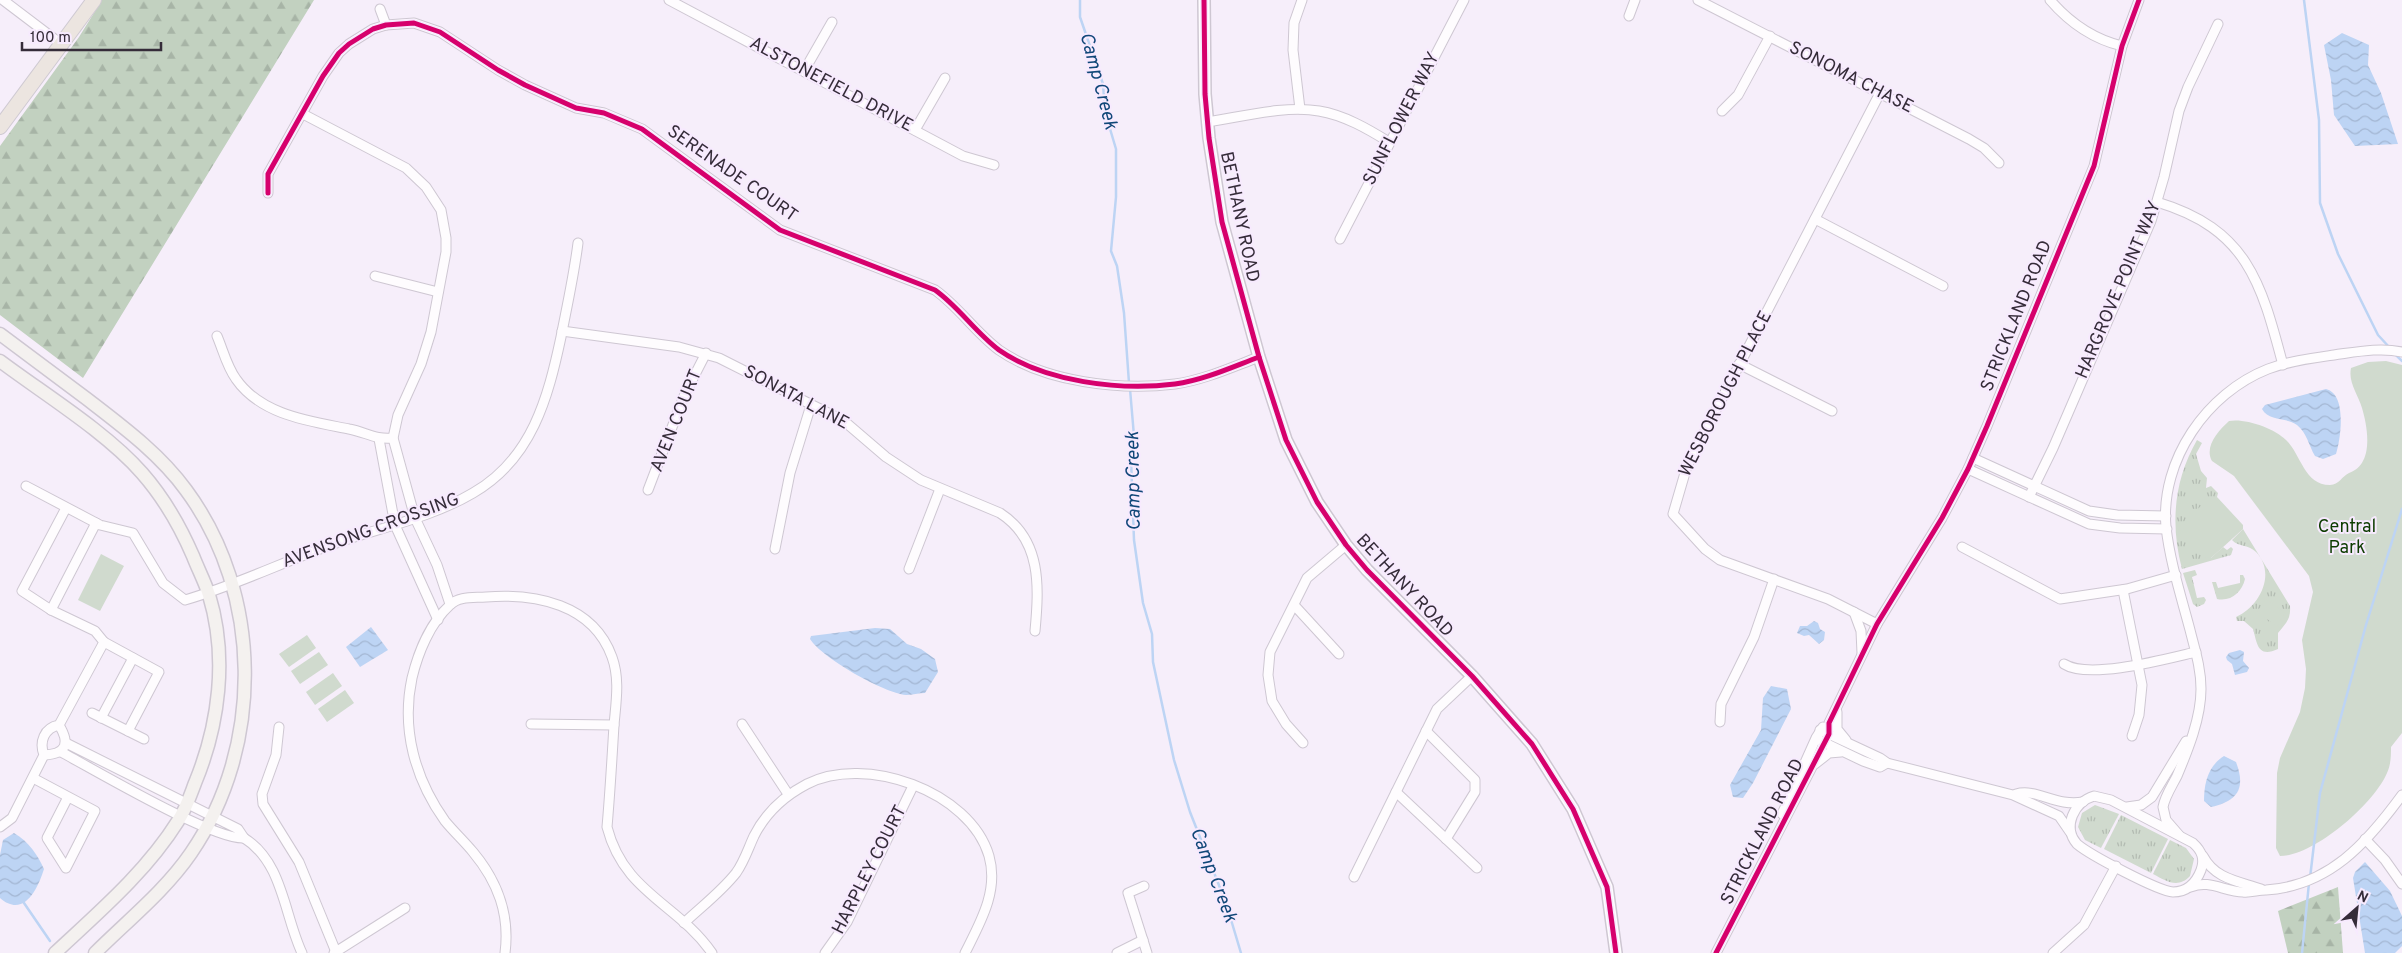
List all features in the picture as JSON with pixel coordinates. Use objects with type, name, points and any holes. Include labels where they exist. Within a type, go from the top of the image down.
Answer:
[{"type":"main road","points":[[0,127],[94,0]]},
{"type":"main road","points":[[0,334],[130,432],[186,489],[212,529],[241,620],[245,653],[245,703],[239,739],[227,780],[210,822],[191,853],[165,884],[95,953]]},
{"type":"main road","points":[[0,361],[115,448],[142,473],[160,495],[180,527],[208,593],[217,638],[216,718],[208,752],[184,810],[149,862],[55,953]]},
{"type":"street","points":[[2,0],[61,44]]},
{"type":"street","name":"ALSTONEFIELD DRIVE","points":[[669,0],[963,156],[994,164]]},
{"type":"street","name":"BETHANY ROAD","points":[[1204,0],[1208,122],[1222,222],[1259,356],[1286,440],[1317,502],[1346,545],[1367,570],[1472,676],[1532,744],[1573,809],[1607,887],[1616,953]]},
{"type":"street","points":[[1300,109],[1293,50],[1294,23],[1302,0]]},
{"type":"street","name":"SUNFLOWER WAY","points":[[1340,239],[1464,0]]},
{"type":"street","points":[[1629,16],[1635,0]]},
{"type":"street","name":"SONOMA CHASE","points":[[1698,0],[1977,143],[1999,163]]},
{"type":"street","points":[[2050,0],[2060,11],[2084,29],[2099,38],[2122,46]]},
{"type":"street","name":"STRICKLAND ROAD","points":[[1766,854],[1769,844],[1878,624],[1942,518],[1973,458],[2094,166],[2122,46],[2139,0]]},
{"type":"street","points":[[380,9],[386,25]]},
{"type":"street","points":[[804,71],[832,22]]},
{"type":"street","name":"SERENADE COURT","points":[[268,193],[268,174],[323,76],[339,53],[361,36],[386,25],[414,24],[428,26],[525,85],[576,108],[610,115],[642,129],[780,230],[935,290],[998,349],[1035,369],[1105,385],[1147,386],[1176,384],[1215,374],[1259,356]]},
{"type":"street","name":"HARGROVE POINT WAY","points":[[2029,497],[2151,222],[2179,110],[2218,24]]},
{"type":"street","points":[[1722,111],[1738,95],[1770,36]]},
{"type":"street","points":[[915,130],[945,78]]},
{"type":"street","name":"WESBOROUGH PLACE","points":[[1878,624],[1828,599],[1728,563],[1712,555],[1673,514],[1687,466],[1880,93]]},
{"type":"street","points":[[1208,122],[1300,109],[1320,111],[1346,119],[1389,142]]},
{"type":"street","points":[[302,114],[369,150],[394,161],[417,177],[435,198],[441,210],[446,238],[445,265],[431,332],[421,364],[398,415],[393,438],[415,518],[437,565],[450,604]]},
{"type":"street","points":[[2157,202],[2184,211],[2207,222],[2235,250],[2257,281],[2262,292],[2283,365]]},
{"type":"street","points":[[1815,219],[1943,286]]},
{"type":"street","name":"AVENSONG CROSSING","points":[[96,523],[133,533],[163,582],[185,600],[344,541],[415,518],[474,492],[497,476],[516,456],[532,433],[543,408],[562,332],[578,243]]},
{"type":"street","points":[[375,276],[438,292]]},
{"type":"street","name":"SONATA LANE","points":[[562,332],[679,347],[706,353],[732,364],[844,421],[886,457],[940,489],[1000,513],[1012,520],[1023,532],[1030,548],[1039,588],[1035,631]]},
{"type":"street","points":[[217,336],[235,378],[267,405],[289,417],[361,431],[379,439],[393,438]]},
{"type":"street","points":[[2179,835],[2166,820],[2163,807],[2195,725],[2201,688],[2196,652],[2176,575],[2166,516],[2167,499],[2175,465],[2184,445],[2200,421],[2214,405],[2235,388],[2269,369],[2346,353],[2388,350],[2402,352]]},
{"type":"street","name":"AVEN COURT","points":[[648,490],[684,396],[706,353]]},
{"type":"street","points":[[1739,364],[1832,411]]},
{"type":"street","points":[[775,549],[790,473],[811,405]]},
{"type":"street","points":[[379,439],[395,525],[438,620]]},
{"type":"street","points":[[1973,458],[2089,511],[2117,515],[2166,516]]},
{"type":"street","points":[[1968,469],[2075,519],[2094,525],[2167,529]]},
{"type":"street","points":[[26,486],[96,523],[52,610]]},
{"type":"street","points":[[909,570],[940,489]]},
{"type":"street","points":[[66,508],[22,591],[52,610],[95,631],[104,642],[159,672],[128,731]]},
{"type":"street","points":[[1303,743],[1286,724],[1272,701],[1268,675],[1270,652],[1307,578],[1346,545]]},
{"type":"street","points":[[1962,547],[2056,598],[2122,590],[2176,575]]},
{"type":"street","points":[[1720,722],[1721,704],[1754,637],[1774,579]]},
{"type":"street","points":[[2122,590],[2140,664],[2142,694],[2132,736]]},
{"type":"street","points":[[505,953],[506,930],[502,900],[482,864],[446,822],[431,798],[419,773],[411,747],[408,718],[413,677],[426,638],[450,604],[462,598],[523,595],[563,606],[590,624],[607,646],[613,658],[617,685],[607,826],[610,840],[627,872],[684,923],[712,953]]},
{"type":"street","points":[[1294,605],[1339,654]]},
{"type":"street","points":[[1854,612],[1861,631],[1862,657]]},
{"type":"street","points":[[0,827],[12,818],[44,755],[41,746],[42,740],[48,730],[59,724],[104,642]]},
{"type":"street","points":[[2064,664],[2083,671],[2140,664],[2196,652]]},
{"type":"street","points":[[101,718],[133,658]]},
{"type":"street","points":[[1354,877],[1437,710],[1472,676]]},
{"type":"street","points":[[1839,702],[1835,720],[1837,729],[1843,737],[1857,747],[1887,763],[2014,794],[2059,816],[2073,840],[2084,850],[2168,891],[2179,892],[2202,884],[2244,893],[2285,888],[2314,879],[2342,861],[2365,839],[2402,795]]},
{"type":"street","points":[[92,714],[144,740]]},
{"type":"street","points":[[44,755],[56,755],[61,752],[66,743],[66,736],[59,724]]},
{"type":"street","points":[[532,724],[614,725]]},
{"type":"street","points":[[742,724],[788,794]]},
{"type":"street","points":[[2124,807],[2136,807],[2152,797],[2195,725]]},
{"type":"street","points":[[279,727],[276,755],[262,794],[263,804],[298,862],[335,952],[405,908]]},
{"type":"street","points":[[1426,731],[1475,780],[1475,792],[1446,839]]},
{"type":"street","points":[[1822,736],[1857,747]]},
{"type":"street","points":[[1822,736],[1844,753],[1880,767],[1887,763]]},
{"type":"street","name":"STRICKLAND ROAD","points":[[1716,953],[1812,768],[1822,736]]},
{"type":"street","points":[[66,743],[184,810]]},
{"type":"street","points":[[61,752],[210,822],[234,839],[244,838],[256,845],[277,878],[302,953]]},
{"type":"street","points":[[1812,768],[1829,753],[1844,753]]},
{"type":"street","points":[[684,923],[729,882],[738,871],[760,825],[768,813],[788,794],[822,778],[849,773],[877,774],[913,786],[940,798],[972,825],[989,856],[992,883],[990,897],[965,953]]},
{"type":"street","points":[[33,778],[94,811],[66,868],[47,838],[68,797]]},
{"type":"street","name":"HARPLEY COURT","points":[[825,953],[846,922],[913,786]]},
{"type":"street","points":[[1396,792],[1477,868]]},
{"type":"street","points":[[2014,794],[2033,794],[2066,804],[2083,802],[2094,796],[2103,797],[2194,843],[2208,866],[2221,876],[2264,890]]},
{"type":"street","points":[[2070,833],[2071,820],[2083,802]]},
{"type":"street","points":[[2365,839],[2385,860],[2402,884]]},
{"type":"street","points":[[2188,888],[2194,884],[2200,873],[2202,856]]},
{"type":"street","points":[[2053,953],[2084,925],[2116,866]]},
{"type":"street","points":[[2218,886],[2221,876]]},
{"type":"street","points":[[1144,886],[1128,893],[1147,953]]},
{"type":"street","points":[[1117,953],[1143,940]]},
{"type":"green space","points":[[102,0],[314,0],[83,378],[0,315],[0,146],[79,37]]},
{"type":"green space","name":"Central Park","points":[[2386,361],[2402,365],[2402,733],[2391,747],[2391,757],[2387,773],[2370,799],[2325,838],[2294,854],[2280,856],[2276,848],[2277,773],[2280,758],[2300,712],[2305,688],[2306,669],[2302,640],[2313,592],[2309,576],[2234,476],[2212,461],[2210,456],[2211,445],[2217,434],[2229,421],[2236,420],[2251,423],[2267,428],[2286,440],[2314,480],[2321,484],[2336,484],[2347,474],[2357,469],[2366,454],[2366,425],[2352,384],[2351,368],[2368,362]]},
{"type":"green space","points":[[2197,440],[2202,443],[2196,454],[2201,471],[2207,478],[2206,488],[2211,486],[2218,493],[2217,497],[2211,497],[2211,558],[2223,547],[2227,550],[2231,547],[2233,549],[2231,555],[2182,569],[2176,535],[2176,503],[2183,471]]},
{"type":"green space","points":[[2211,497],[2217,497],[2243,525],[2243,529],[2211,558],[2205,557],[2180,531],[2181,524]]},
{"type":"green space","points":[[2243,529],[2290,606],[2289,618],[2278,633],[2278,649],[2271,652],[2266,652],[2259,648],[2253,629],[2244,621],[2237,621],[2236,617],[2252,606],[2258,598],[2265,580],[2265,570],[2256,552],[2232,540]]},
{"type":"green space","points":[[101,554],[124,566],[100,611],[78,600]]},
{"type":"green space","points":[[2195,570],[2197,575],[2192,577],[2197,598],[2204,597],[2206,600],[2204,604],[2197,607],[2193,604],[2183,573]]},
{"type":"green space","points":[[2240,575],[2243,575],[2245,579],[2239,592],[2227,599],[2217,599],[2212,582],[2216,582],[2218,588],[2240,583]]},
{"type":"green space","points":[[2266,599],[2285,613],[2277,626],[2257,612]]},
{"type":"green space","points":[[307,635],[316,648],[289,667],[279,654]]},
{"type":"green space","points":[[319,652],[328,665],[300,684],[291,671]]},
{"type":"green space","points":[[333,673],[342,686],[315,705],[306,692]]},
{"type":"green space","points":[[345,690],[354,703],[327,722],[318,709]]},
{"type":"green space","points":[[2095,805],[2119,814],[2101,848],[2085,840],[2078,827],[2082,813]]},
{"type":"green space","points":[[2121,815],[2168,839],[2151,873],[2104,849]]},
{"type":"green space","points":[[2170,840],[2186,848],[2194,859],[2190,876],[2176,883],[2153,874]]},
{"type":"green space","points":[[2338,887],[2343,953],[2288,953],[2278,911]]},
{"type":"water","points":[[2342,33],[2369,45],[2368,65],[2381,93],[2398,144],[2355,146],[2334,115],[2331,80],[2324,45]]},
{"type":"water","points":[[2326,389],[2333,393],[2337,399],[2340,408],[2341,428],[2336,454],[2323,459],[2315,456],[2306,436],[2297,425],[2269,416],[2262,409],[2265,405]]},
{"type":"water","points":[[1814,621],[1825,632],[1824,640],[1819,644],[1809,635],[1804,636],[1797,633],[1800,626],[1807,626]]},
{"type":"water","points":[[371,627],[388,650],[360,667],[346,647]]},
{"type":"water","points":[[875,628],[890,629],[907,644],[921,649],[935,659],[938,672],[925,693],[906,695],[883,688],[840,665],[810,639],[811,636]]},
{"type":"water","points":[[2240,650],[2244,652],[2243,661],[2249,668],[2247,672],[2235,675],[2232,664],[2226,657],[2229,653]]},
{"type":"water","points":[[1771,686],[1787,689],[1791,709],[1753,783],[1743,798],[1733,797],[1730,785],[1761,730],[1763,698]]},
{"type":"water","points":[[2224,756],[2236,762],[2240,786],[2228,801],[2211,807],[2204,801],[2206,781],[2214,765]]},
{"type":"water","points":[[14,833],[32,849],[44,869],[34,892],[23,903],[16,905],[9,904],[0,898],[0,855],[3,840]]},
{"type":"water","points":[[2365,862],[2390,891],[2402,916],[2402,946],[2395,953],[2365,953],[2353,878],[2355,872]]},
{"type":"waterway","name":"Camp Creek","points":[[1080,0],[1080,17],[1103,84],[1105,112],[1116,149],[1116,197],[1111,251],[1117,266],[1124,313],[1129,383]]},
{"type":"waterway","points":[[2304,0],[2319,120],[2320,203],[2338,254],[2378,335],[2390,348]]},
{"type":"waterway","points":[[2395,354],[2402,361]]},
{"type":"waterway","name":"Camp Creek","points":[[1130,389],[1134,436],[1131,459],[1134,540],[1143,603],[1152,634],[1153,662],[1174,760],[1190,812],[1226,903],[1241,953]]},
{"type":"waterway","points":[[2310,878],[2320,793],[2366,625],[2402,509]]},
{"type":"waterway","points":[[2302,953],[2309,883]]},
{"type":"waterway","points":[[24,903],[50,941]]},
{"type":"cycle path","points":[[1204,0],[1205,94],[1209,138],[1222,222],[1259,357],[1286,440],[1317,502],[1346,545],[1367,570],[1472,676],[1532,744],[1573,809],[1607,887],[1616,953]]},
{"type":"cycle path","points":[[1716,953],[1829,734],[1829,723],[1877,624],[1942,518],[1968,469],[2094,166],[2122,46],[2139,0]]},
{"type":"cycle path","points":[[268,193],[268,174],[323,76],[339,53],[349,44],[373,29],[386,25],[414,23],[440,32],[498,70],[525,85],[576,108],[604,113],[642,129],[780,230],[935,290],[999,350],[1038,370],[1084,382],[1107,385],[1154,386],[1197,380],[1259,357]]}]
